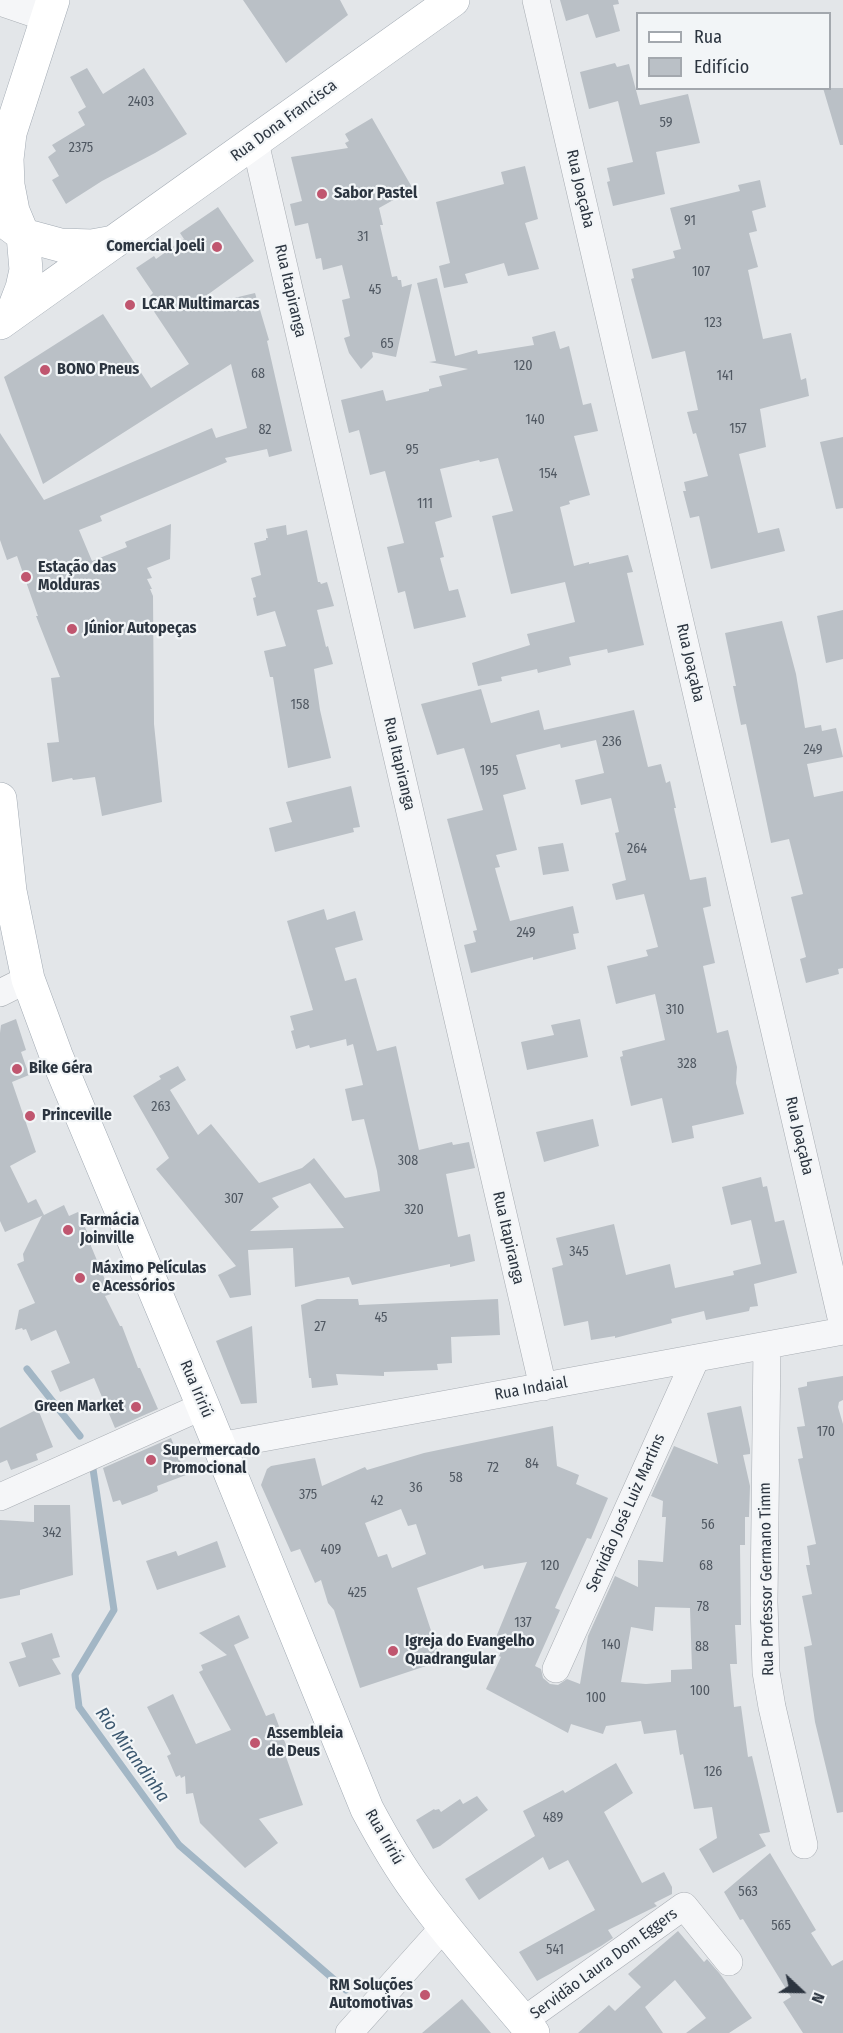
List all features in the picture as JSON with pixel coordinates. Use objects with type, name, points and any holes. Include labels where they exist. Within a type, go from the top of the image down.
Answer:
[{"type":"main road","name":"Rua Dona Francisca","points":[[6,319],[453,0]]},
{"type":"main road","points":[[6,319],[22,288],[26,270],[11,227],[13,211],[8,185],[7,159],[10,134],[50,9]]},
{"type":"main road","points":[[0,145],[18,109]]},
{"type":"main road","name":"Rua Dona Francisca","points":[[11,227],[60,245],[92,246],[116,242]]},
{"type":"main road","name":"Rua Iririú","points":[[0,799],[10,891],[14,986],[56,1055],[203,1406],[367,1809],[389,1849],[444,1927],[528,2027]]},
{"type":"street","name":"Rua Joaçaba","points":[[536,0],[843,1326]]},
{"type":"street","points":[[0,2],[50,9]]},
{"type":"street","name":"Rua Itapiranga","points":[[255,142],[543,1387]]},
{"type":"street","name":"Rua Indaial","points":[[219,1446],[843,1331]]},
{"type":"street","name":"Rua Professor Germano Timm","points":[[767,1345],[764,1602],[766,1672],[804,1845]]},
{"type":"street","name":"Servidão José Luiz Martins","points":[[556,1669],[696,1358]]},
{"type":"street","points":[[0,1497],[203,1406]]},
{"type":"street","name":"Servidão Laura Dom Eggers","points":[[528,2027],[684,1906],[729,1962]]},
{"type":"street","points":[[349,2033],[444,1927]]},
{"type":"building","points":[[243,0],[340,0],[348,15],[286,63]]},
{"type":"building","points":[[560,0],[618,0],[619,4],[613,5],[620,31],[596,38],[588,14],[566,21]]},
{"type":"building","points":[[615,63],[617,67],[629,64],[640,105],[688,94],[700,143],[656,152],[665,194],[613,206],[607,182],[610,181],[607,168],[633,162],[618,101],[589,109],[580,72]]},
{"type":"building","points":[[87,68],[103,94],[144,68],[187,134],[102,181],[66,204],[52,180],[59,176],[48,157],[56,151],[52,145],[85,125],[78,112],[86,107],[70,77]]},
{"type":"building","points":[[831,88],[843,88],[843,145],[840,145],[824,90],[831,90]]},
{"type":"building","points":[[372,118],[413,189],[379,208],[383,225],[380,225],[392,277],[397,276],[398,280],[401,280],[402,287],[412,284],[396,357],[372,352],[373,357],[361,369],[349,353],[344,338],[350,336],[342,300],[350,298],[342,265],[323,270],[321,258],[316,259],[308,223],[295,226],[290,204],[302,201],[291,157],[348,148],[345,143],[349,141],[345,134]]},
{"type":"building","points":[[525,166],[538,219],[525,223],[539,269],[508,276],[504,263],[465,274],[468,283],[444,288],[439,266],[450,263],[436,202],[504,184],[501,172]]},
{"type":"building","points":[[760,180],[766,207],[752,211],[757,231],[749,233],[758,267],[748,270],[763,339],[791,333],[801,380],[806,378],[809,396],[760,409],[766,447],[739,454],[758,533],[779,528],[785,551],[711,569],[699,516],[690,518],[683,491],[686,491],[684,482],[708,476],[696,433],[693,434],[687,412],[698,410],[685,351],[652,359],[631,279],[634,278],[632,269],[675,258],[673,251],[681,249],[670,208],[740,191],[738,185]]},
{"type":"building","points":[[218,207],[254,261],[188,309],[255,293],[269,340],[267,341],[292,451],[269,457],[267,449],[225,458],[227,462],[100,516],[102,521],[79,530],[92,561],[127,547],[125,542],[171,524],[170,559],[147,568],[152,578],[147,579],[153,596],[154,724],[162,802],[102,816],[95,777],[52,782],[47,743],[59,742],[51,678],[60,677],[36,616],[38,616],[17,556],[7,560],[0,540],[0,433],[44,500],[212,428],[216,438],[247,428],[231,364],[43,484],[4,377],[103,314],[151,388],[189,364],[147,301],[152,298],[150,296],[153,293],[136,268],[154,256],[156,259],[184,239],[180,233]]},
{"type":"building","points":[[437,278],[455,356],[477,350],[478,354],[534,345],[532,337],[555,331],[560,349],[569,346],[583,405],[591,403],[598,431],[574,436],[590,495],[569,501],[570,504],[560,507],[574,566],[628,555],[633,572],[627,573],[644,645],[608,653],[607,649],[569,657],[571,665],[538,673],[537,669],[501,677],[502,681],[478,686],[472,663],[530,645],[527,634],[575,622],[565,582],[511,594],[492,516],[513,511],[498,458],[440,469],[452,517],[435,522],[444,557],[440,558],[449,591],[458,589],[466,617],[414,629],[405,591],[398,593],[387,547],[404,543],[385,471],[370,475],[359,430],[349,433],[341,400],[383,390],[386,401],[429,391],[429,389],[442,386],[439,376],[468,369],[429,362],[436,361],[417,283]]},
{"type":"building","points":[[843,437],[843,508],[836,509],[820,442]]},
{"type":"building","points":[[286,525],[287,535],[307,530],[318,582],[321,584],[327,582],[334,606],[317,610],[326,647],[328,646],[333,664],[314,669],[331,758],[288,768],[273,677],[270,677],[264,651],[286,646],[275,611],[257,616],[253,598],[256,597],[251,578],[261,575],[254,543],[268,538],[266,529]]},
{"type":"building","points":[[843,610],[843,659],[826,663],[817,616]]},
{"type":"building","points":[[782,621],[796,674],[805,728],[821,725],[822,731],[836,728],[843,757],[807,764],[814,797],[843,791],[843,968],[838,969],[839,974],[806,983],[800,959],[806,957],[791,897],[803,894],[789,839],[771,843],[746,724],[741,725],[725,633]]},
{"type":"building","points":[[481,689],[491,723],[539,710],[544,730],[634,710],[648,767],[661,764],[666,783],[670,781],[690,880],[706,877],[711,906],[703,908],[715,963],[703,966],[717,1033],[728,1030],[737,1067],[736,1083],[744,1114],[692,1126],[694,1138],[672,1143],[662,1098],[631,1106],[620,1057],[623,1056],[622,1051],[665,1040],[655,994],[616,1004],[607,966],[648,956],[646,950],[658,947],[644,894],[616,900],[612,884],[626,880],[615,833],[619,832],[611,798],[581,805],[575,780],[604,773],[596,740],[561,748],[560,744],[516,755],[526,789],[503,795],[517,850],[496,855],[500,867],[495,868],[510,921],[573,906],[579,933],[573,934],[576,949],[471,973],[464,945],[476,942],[473,931],[477,930],[447,819],[483,810],[464,748],[437,755],[421,704]]},
{"type":"building","points":[[351,786],[360,827],[353,828],[354,832],[275,852],[269,828],[292,822],[286,802]]},
{"type":"building","points":[[563,843],[569,871],[543,875],[538,847]]},
{"type":"building","points":[[324,909],[327,920],[355,911],[363,940],[335,948],[345,981],[356,978],[377,1051],[396,1046],[419,1150],[452,1142],[453,1145],[469,1142],[475,1168],[446,1174],[458,1237],[470,1234],[475,1261],[450,1267],[450,1264],[352,1285],[349,1277],[295,1287],[293,1248],[248,1250],[251,1295],[230,1298],[218,1275],[236,1266],[156,1169],[169,1158],[133,1096],[161,1079],[159,1076],[178,1066],[186,1080],[170,1090],[198,1135],[211,1124],[259,1183],[302,1168],[314,1158],[345,1198],[380,1191],[364,1119],[352,1121],[345,1089],[363,1085],[353,1044],[347,1046],[346,1039],[296,1049],[290,1016],[313,1010],[287,921]],"holes":[[[310,1183],[344,1228],[250,1231],[279,1207],[272,1198]]]},
{"type":"building","points":[[16,1019],[26,1050],[21,1052],[29,1075],[12,1082],[36,1152],[10,1166],[28,1203],[36,1199],[44,1215],[5,1232],[0,1221],[0,1033],[1,1025]]},
{"type":"building","points":[[580,1019],[588,1057],[527,1070],[521,1042],[554,1035],[551,1025]]},
{"type":"building","points":[[593,1119],[599,1146],[544,1162],[536,1132]]},
{"type":"building","points":[[761,1177],[763,1187],[767,1186],[775,1222],[784,1220],[797,1273],[754,1284],[758,1306],[750,1307],[749,1311],[706,1320],[704,1311],[671,1319],[672,1323],[615,1338],[615,1336],[591,1340],[588,1321],[564,1326],[552,1268],[563,1265],[556,1238],[614,1224],[626,1275],[670,1264],[675,1288],[734,1275],[733,1271],[761,1264],[751,1220],[731,1225],[722,1187]]},
{"type":"building","points":[[64,1205],[69,1216],[78,1212],[90,1238],[91,1246],[111,1294],[105,1296],[122,1326],[138,1368],[158,1409],[115,1428],[94,1378],[60,1392],[51,1371],[70,1363],[56,1330],[31,1341],[26,1329],[15,1330],[19,1310],[35,1303],[17,1264],[24,1261],[23,1254],[42,1216]]},
{"type":"building","points":[[317,1299],[358,1299],[359,1305],[498,1299],[500,1335],[451,1337],[452,1363],[437,1364],[438,1370],[384,1372],[384,1376],[336,1374],[338,1385],[312,1388],[301,1305]]},
{"type":"building","points":[[252,1326],[257,1403],[241,1404],[216,1341]]},
{"type":"building","points":[[843,1376],[843,1400],[839,1402],[838,1407],[843,1424],[843,1812],[837,1813],[815,1722],[804,1647],[812,1645],[802,1596],[812,1594],[806,1565],[810,1565],[807,1546],[816,1544],[798,1459],[803,1458],[797,1427],[805,1426],[798,1388],[807,1386],[807,1382]]},
{"type":"building","points":[[741,1406],[750,1449],[750,1454],[743,1455],[750,1486],[749,1517],[745,1517],[745,1545],[740,1545],[741,1625],[735,1625],[737,1664],[730,1664],[734,1707],[741,1706],[748,1757],[752,1756],[770,1832],[759,1834],[766,1846],[713,1873],[699,1849],[717,1838],[712,1807],[694,1809],[676,1730],[644,1734],[641,1721],[606,1726],[603,1734],[571,1724],[568,1733],[486,1689],[501,1657],[499,1656],[503,1646],[494,1642],[527,1562],[484,1569],[483,1565],[417,1588],[441,1661],[360,1688],[334,1610],[328,1603],[321,1580],[315,1583],[300,1549],[291,1552],[261,1485],[267,1469],[271,1466],[315,1458],[322,1486],[365,1467],[367,1470],[424,1453],[553,1426],[557,1466],[579,1475],[576,1484],[608,1498],[591,1539],[587,1538],[555,1608],[560,1610],[535,1666],[541,1669],[543,1678],[550,1684],[558,1685],[567,1679],[580,1684],[588,1636],[615,1576],[638,1587],[638,1560],[663,1562],[666,1517],[662,1517],[663,1501],[651,1496],[674,1446],[718,1464],[707,1413]],"holes":[[[401,1509],[408,1526],[416,1524],[426,1554],[392,1568],[387,1554],[378,1557],[365,1523]],[[655,1607],[690,1608],[692,1669],[671,1670],[671,1682],[646,1684],[621,1682],[631,1627],[653,1631]]]},
{"type":"building","points":[[38,1409],[53,1447],[36,1454],[38,1460],[11,1470],[7,1460],[0,1463],[0,1428]]},
{"type":"building","points":[[171,1438],[186,1475],[157,1486],[158,1491],[122,1505],[120,1500],[113,1502],[103,1468]]},
{"type":"building","points":[[34,1505],[70,1505],[73,1575],[20,1590],[20,1595],[0,1599],[0,1520],[34,1522]]},
{"type":"building","points":[[217,1541],[226,1567],[157,1590],[146,1561],[176,1551],[178,1556]]},
{"type":"building","points":[[239,1615],[249,1638],[234,1645],[266,1716],[274,1713],[289,1753],[285,1754],[303,1805],[259,1819],[278,1843],[245,1868],[200,1823],[193,1793],[186,1794],[185,1776],[176,1777],[167,1756],[171,1754],[147,1707],[173,1694],[196,1744],[231,1730],[199,1672],[203,1670],[201,1665],[227,1655],[199,1633]]},
{"type":"building","points":[[52,1633],[60,1657],[52,1659],[61,1674],[19,1687],[9,1662],[26,1657],[21,1643]]},
{"type":"building","points":[[616,1763],[633,1793],[604,1812],[642,1883],[664,1872],[672,1887],[672,1894],[654,1903],[657,1906],[608,1930],[613,1938],[601,1946],[537,1981],[519,1952],[595,1910],[568,1860],[549,1870],[543,1857],[479,1900],[465,1879],[535,1836],[523,1811],[563,1790],[565,1793]]},
{"type":"building","points":[[477,1796],[488,1810],[433,1849],[416,1820],[434,1809],[439,1809],[441,1812],[460,1799],[463,1804]]},
{"type":"building","points":[[770,1853],[816,1930],[811,1933],[832,1966],[843,1960],[843,2033],[803,2033],[783,2002],[791,1997],[724,1892]]},
{"type":"building","points":[[678,1931],[704,1962],[707,1959],[720,1974],[752,2018],[729,2033],[686,2033],[706,2018],[675,1980],[645,2007],[663,2033],[578,2033],[609,2005],[615,2011],[641,1987],[628,1974]]},
{"type":"building","points":[[462,1999],[491,2033],[422,2033]]},
{"type":"waterway","name":"Rio Mirandinha","points":[[27,1369],[80,1436]]},
{"type":"waterway","name":"Rio Mirandinha","points":[[93,1469],[114,1610],[75,1675],[79,1707],[179,1845],[346,1990]]},
{"type":"place","name":"Sabor Pastel","points":[[322,194]]},
{"type":"place","name":"Comercial Joeli","points":[[217,247]]},
{"type":"place","name":"LCAR Multimarcas","points":[[130,305]]},
{"type":"place","name":"BONO Pneus","points":[[45,370]]},
{"type":"place","name":"Estação das Molduras","points":[[26,577]]},
{"type":"place","name":"Júnior Autopeças","points":[[72,629]]},
{"type":"place","name":"Bike Géra","points":[[17,1069]]},
{"type":"place","name":"Princeville","points":[[30,1116]]},
{"type":"place","name":"Farmácia Joinville","points":[[68,1230]]},
{"type":"place","name":"Máximo Películas e Acessórios","points":[[80,1278]]},
{"type":"place","name":"Green Market","points":[[136,1407]]},
{"type":"place","name":"Supermercado Promocional","points":[[151,1460]]},
{"type":"place","name":"Igreja do Evangelho Quadrangular","points":[[393,1651]]},
{"type":"place","name":"Assembleia de Deus","points":[[255,1743]]},
{"type":"place","name":"RM Soluções Automotivas","points":[[425,1995]]}]
